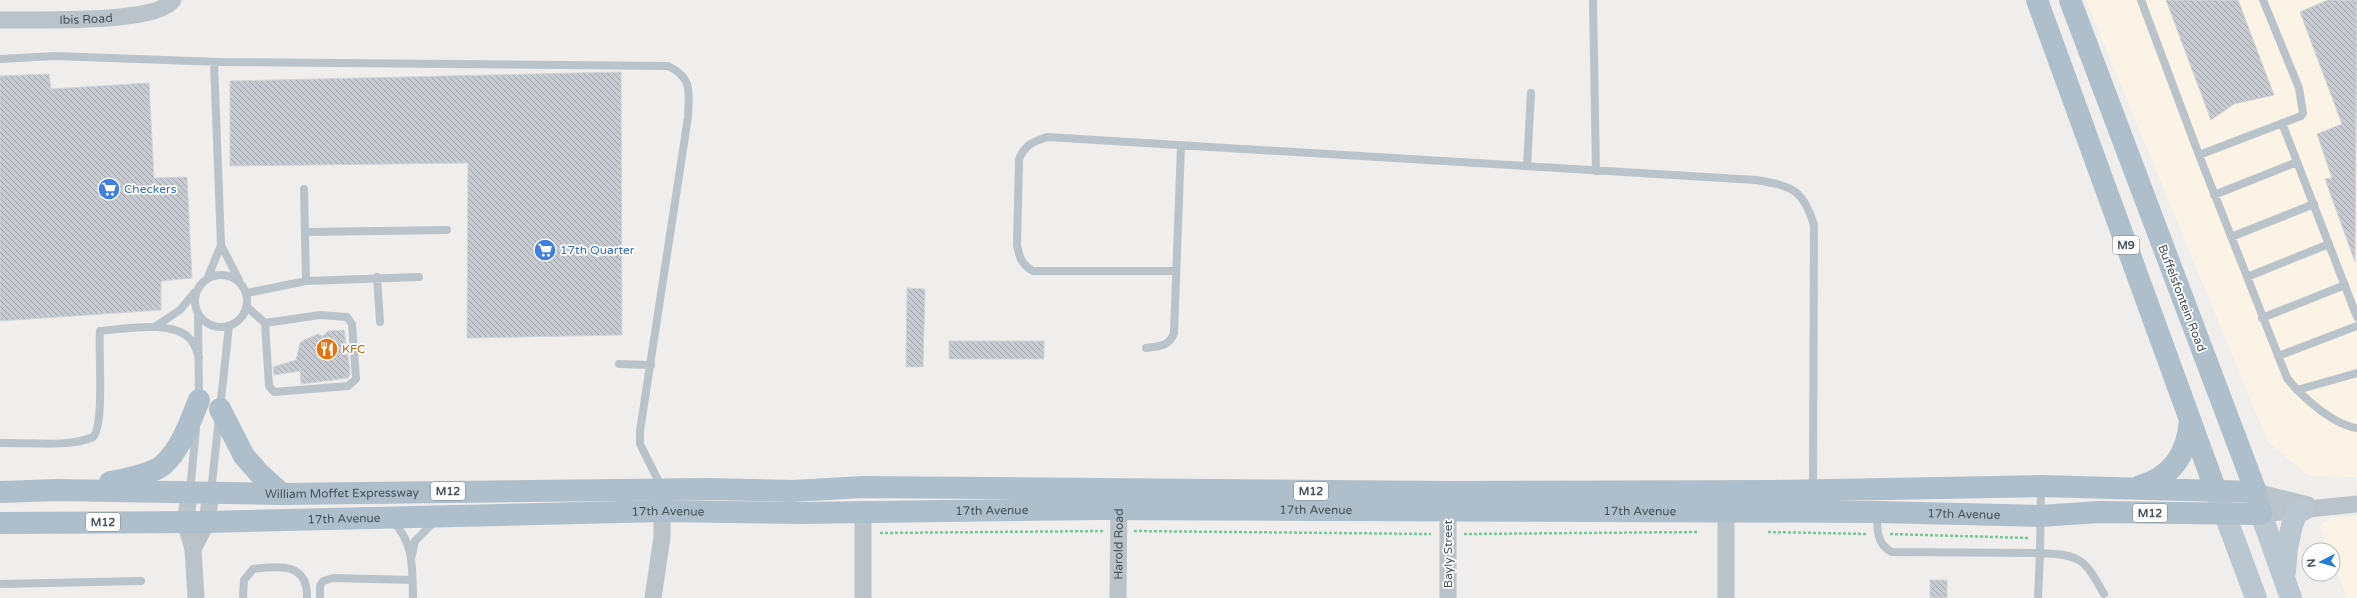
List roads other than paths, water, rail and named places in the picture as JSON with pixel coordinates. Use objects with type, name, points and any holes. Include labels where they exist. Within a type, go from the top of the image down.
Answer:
[{"type":"main road","name":"M9","points":[[2037,0],[2216,491],[2223,514],[2256,598]]},
{"type":"main road","name":"Buffelsfontein Road","points":[[2070,0],[2256,492],[2261,514],[2274,544],[2287,589]]},
{"type":"main road","points":[[57,490],[121,481],[162,466],[183,438],[199,400]]},
{"type":"main road","points":[[220,409],[244,456],[258,473],[282,494]]},
{"type":"main road","points":[[2131,488],[2159,479],[2171,470],[2186,445],[2190,421]]},
{"type":"main road","name":"17th Avenue","points":[[0,523],[207,522],[662,511],[801,513],[1119,499],[1450,492],[1813,490],[2041,486],[2256,492]]},
{"type":"main road","name":"17th Avenue","points":[[707,489],[792,491],[863,487],[1119,499],[1448,511],[1726,510],[2040,516],[2099,512],[2261,514]]},
{"type":"main road","name":"William Moffet Expressway","points":[[0,492],[57,490],[282,494],[707,489]]},
{"type":"main road","points":[[1813,490],[1814,512]]},
{"type":"main road","points":[[2287,589],[2292,526],[2297,513],[2310,509]]},
{"type":"street","name":"Ibis Road","points":[[0,20],[133,16],[160,10],[172,2]]},
{"type":"street","points":[[190,492],[185,522],[193,549],[196,598]]},
{"type":"street","points":[[193,549],[207,522],[211,492]]},
{"type":"street","name":"17th Avenue","points":[[2256,492],[2310,509]]},
{"type":"street","name":"Harold Road","points":[[1118,598],[1119,499]]},
{"type":"street","points":[[2310,509],[2357,504]]},
{"type":"street","name":"17th Avenue","points":[[2261,514],[2310,509]]},
{"type":"street","points":[[862,598],[863,510]]},
{"type":"street","points":[[1726,510],[1726,598]]},
{"type":"street","points":[[653,598],[662,537],[662,511]]},
{"type":"street","name":"Bayly Street","points":[[1448,511],[1448,598]]},
{"type":"lane","points":[[1593,0],[1596,171]]},
{"type":"lane","points":[[2141,0],[2214,195],[2287,378],[2297,390],[2319,409],[2341,423],[2357,428]]},
{"type":"lane","points":[[2199,155],[2301,116],[2303,113],[2302,101],[2263,0]]},
{"type":"lane","points":[[0,59],[55,56],[214,62],[668,66],[680,72],[689,90],[688,117],[640,431],[640,444],[662,489]]},
{"type":"lane","points":[[156,326],[180,310],[208,278],[221,245],[214,62]]},
{"type":"lane","points":[[1527,166],[1531,94]]},
{"type":"lane","points":[[2282,123],[2357,317]]},
{"type":"lane","points":[[1176,271],[1033,271],[1025,267],[1019,257],[1017,245],[1019,159],[1023,149],[1030,142],[1046,137],[1756,180],[1775,183],[1800,194],[1808,205],[1814,225],[1813,490]]},
{"type":"lane","points":[[1146,348],[1164,346],[1171,341],[1174,333],[1181,146]]},
{"type":"lane","points":[[2214,195],[2297,162]]},
{"type":"lane","points":[[304,189],[306,281]]},
{"type":"lane","points":[[2231,237],[2314,204]]},
{"type":"lane","points":[[306,232],[447,230]]},
{"type":"lane","points":[[2247,277],[2329,244]]},
{"type":"lane","points":[[198,314],[211,326],[229,326],[243,315],[247,307],[247,294],[221,245]]},
{"type":"lane","points":[[208,278],[228,275],[239,281]]},
{"type":"lane","points":[[377,277],[380,322]]},
{"type":"lane","points":[[247,294],[306,281],[377,277],[420,277]]},
{"type":"lane","points":[[2262,318],[2345,285]]},
{"type":"lane","points":[[190,492],[199,400],[198,314],[195,306],[197,290]]},
{"type":"lane","points":[[247,307],[265,323],[269,386],[277,393],[353,384],[357,373],[352,324],[347,317],[320,315],[265,323]]},
{"type":"lane","points":[[0,443],[57,443],[93,437],[97,429],[100,410],[100,330],[156,326],[183,333],[191,340],[199,357]]},
{"type":"lane","points":[[211,492],[229,326]]},
{"type":"lane","points":[[2278,356],[2357,326]]},
{"type":"lane","points":[[619,364],[651,365]]},
{"type":"lane","points":[[2297,390],[2357,373]]},
{"type":"lane","points":[[2038,598],[2041,486]]},
{"type":"lane","points":[[1877,512],[1878,534],[1882,545],[1892,552],[2067,554],[2078,558],[2087,566],[2104,594]]},
{"type":"lane","points":[[412,598],[412,560],[415,541],[427,526],[440,517]]},
{"type":"lane","points":[[388,518],[406,538],[412,560]]},
{"type":"lane","points":[[243,598],[244,580],[253,569],[288,567],[298,572],[304,580],[307,590],[307,598]]},
{"type":"lane","points":[[320,598],[320,586],[323,582],[333,578],[412,580]]},
{"type":"lane","points":[[0,584],[141,581]]},
{"type":"place","name":"Checkers","points":[[109,189]]},
{"type":"place","name":"17th Quarter","points":[[545,250]]},
{"type":"place","name":"KFC","points":[[327,349]]}]
